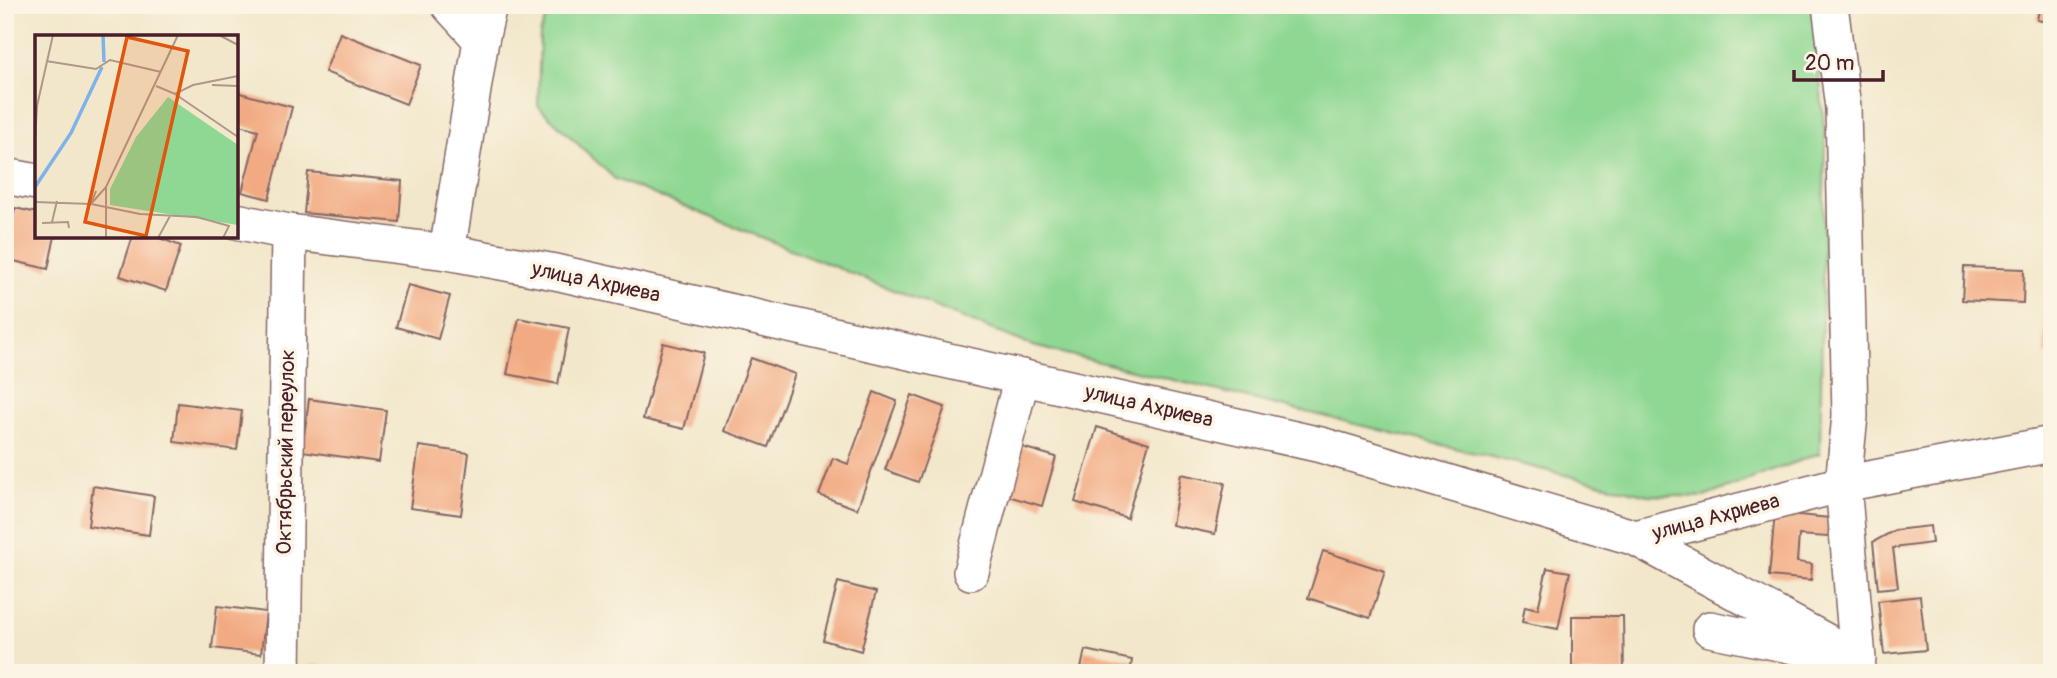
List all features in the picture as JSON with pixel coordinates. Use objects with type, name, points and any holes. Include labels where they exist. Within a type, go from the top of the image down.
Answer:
[{"type":"street","points":[[449,5],[481,40]]},
{"type":"street","points":[[447,252],[489,5]]},
{"type":"street","points":[[1829,5],[1843,108],[1850,416],[1843,484],[1858,666]]},
{"type":"street","points":[[5,176],[35,183]]},
{"type":"street","name":"улица Ахриева","points":[[238,221],[289,232],[447,252],[555,272],[1023,377],[1321,445],[1636,538],[1843,484],[2052,443]]},
{"type":"street","name":"Октябрьский переулок","points":[[283,673],[289,232]]},
{"type":"street","points":[[971,572],[1023,377]]},
{"type":"street","points":[[1636,538],[1858,666]]},
{"type":"street","points":[[1710,629],[1858,666]]},
{"type":"green space","points":[[551,5],[1813,5],[1825,136],[1820,453],[1704,497],[1648,495],[1033,346],[615,179],[538,106],[540,33]]},
{"type":"building","points":[[2040,5],[2052,5],[2052,23],[2037,20]]},
{"type":"building","points":[[340,33],[421,65],[406,104],[325,72]]},
{"type":"building","points":[[238,93],[292,107],[269,199],[242,192],[258,130],[238,125]]},
{"type":"building","points":[[308,172],[402,181],[399,222],[304,213]]},
{"type":"building","points":[[15,208],[35,213],[35,238],[55,238],[48,269],[5,259]]},
{"type":"building","points":[[132,238],[159,238],[181,246],[166,291],[120,276]]},
{"type":"building","points":[[1964,267],[2024,269],[2023,303],[1962,300]]},
{"type":"building","points":[[408,285],[450,296],[438,339],[396,327]]},
{"type":"building","points":[[2045,294],[2052,295],[2052,355],[2044,354]]},
{"type":"building","points":[[519,318],[569,328],[558,384],[507,374]]},
{"type":"building","points":[[663,343],[704,353],[684,429],[643,419]]},
{"type":"building","points":[[751,358],[795,374],[768,447],[724,431]]},
{"type":"building","points":[[874,392],[897,401],[857,509],[819,495],[833,458],[848,464]]},
{"type":"building","points":[[912,395],[945,407],[918,482],[885,470]]},
{"type":"building","points":[[309,399],[386,410],[379,462],[302,451]]},
{"type":"building","points":[[178,403],[242,411],[237,450],[174,442]]},
{"type":"building","points":[[1097,427],[1149,443],[1127,518],[1075,502]]},
{"type":"building","points":[[1015,445],[1056,457],[1042,506],[1001,494]]},
{"type":"building","points":[[419,446],[469,453],[461,515],[410,508]]},
{"type":"building","points":[[1181,474],[1225,483],[1215,534],[1172,525]]},
{"type":"building","points":[[93,486],[154,496],[149,535],[88,526]]},
{"type":"building","points":[[1775,513],[1830,518],[1828,537],[1799,535],[1797,562],[1812,564],[1811,580],[1769,576]]},
{"type":"building","points":[[1930,526],[1932,543],[1893,548],[1898,587],[1878,589],[1873,542],[1895,530]]},
{"type":"building","points":[[1323,551],[1385,571],[1370,618],[1308,598]]},
{"type":"building","points":[[1547,568],[1570,572],[1558,629],[1522,622],[1525,606],[1538,609]]},
{"type":"building","points":[[838,582],[876,592],[861,651],[823,640]]},
{"type":"building","points":[[1920,596],[1926,650],[1884,654],[1878,601]]},
{"type":"building","points":[[217,606],[266,612],[261,654],[212,648]]},
{"type":"building","points":[[1572,616],[1623,616],[1624,673],[1572,673]]},
{"type":"building","points":[[1085,650],[1132,660],[1130,673],[1080,673]]},
{"type":"building","points":[[312,665],[377,671],[377,673],[312,673]]}]
